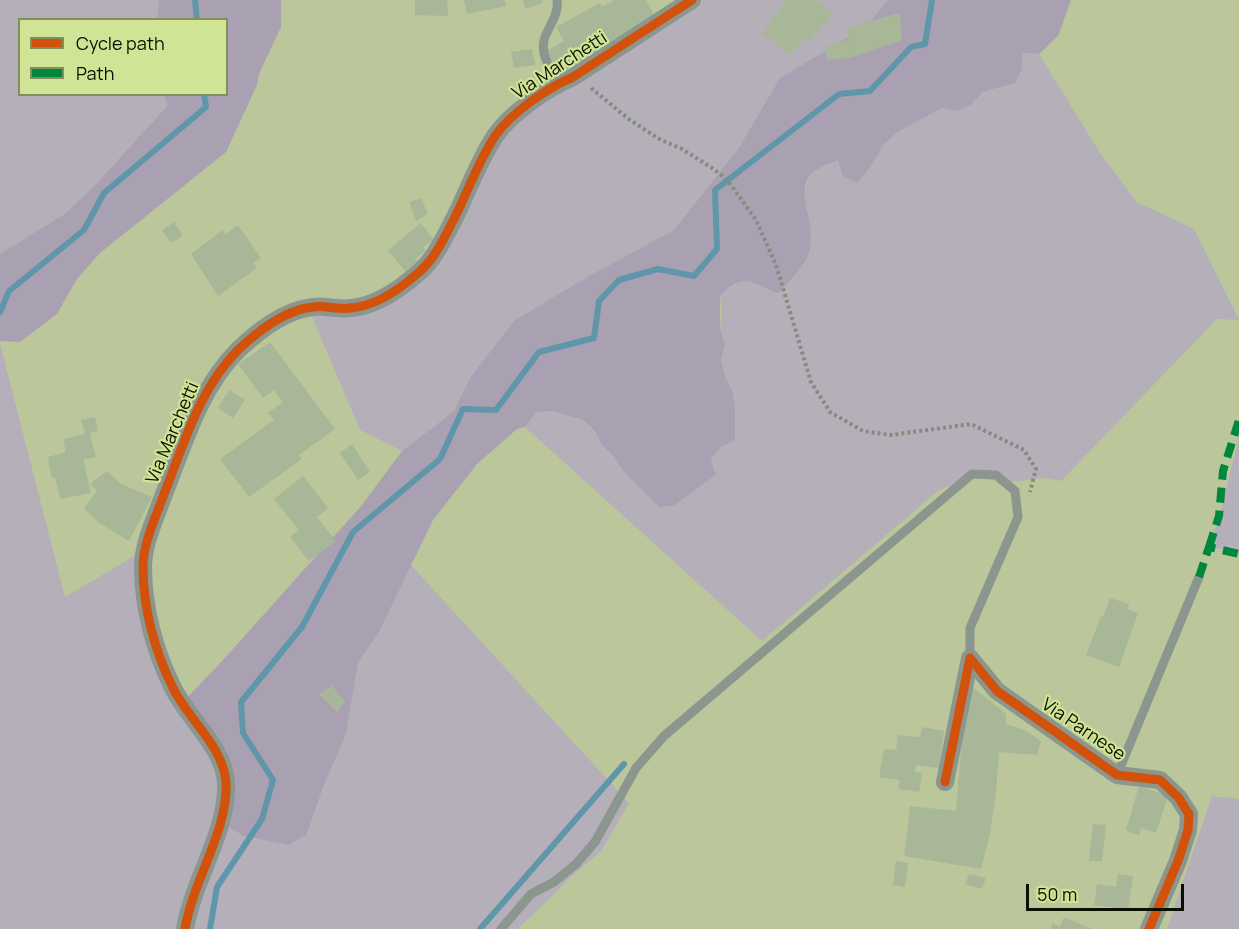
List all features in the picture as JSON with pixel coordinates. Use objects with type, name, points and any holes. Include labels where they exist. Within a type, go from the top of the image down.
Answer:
[{"type":"street","name":"Via Marchetti","points":[[185,929],[195,889],[225,811],[226,781],[221,762],[174,691],[158,653],[148,611],[143,566],[149,535],[198,408],[217,374],[238,350],[286,314],[313,306],[351,308],[375,301],[420,272],[438,249],[479,164],[497,134],[522,108],[692,0]]},
{"type":"street","name":"Via Parnese","points":[[970,658],[997,692],[1117,775],[1160,780],[1178,797],[1189,814],[1188,830],[1178,861],[1149,929]]},
{"type":"street","points":[[945,782],[970,658]]},
{"type":"lane","points":[[557,0],[555,17],[544,39],[545,60],[566,80]]},
{"type":"lane","points":[[501,929],[531,894],[554,882],[576,864],[595,842],[636,768],[664,736],[972,474],[996,476],[1015,491],[1018,517],[970,628],[970,658]]},
{"type":"lane","points":[[1117,775],[1199,578]]},
{"type":"path","points":[[566,80],[591,88],[630,120],[661,140],[682,149],[724,177],[756,220],[776,265],[811,382],[830,412],[863,431],[891,435],[971,424],[1024,450],[1036,469],[1032,488],[1018,517]]},
{"type":"shaded area","points":[[0,0],[159,0],[157,18],[18,18],[18,96],[164,96],[167,106],[97,183],[66,213],[0,254]]},
{"type":"shaded area","points":[[159,0],[281,0],[281,27],[226,152],[100,253],[77,279],[57,314],[20,342],[0,341],[0,254],[66,213],[97,183],[167,106],[164,96],[228,96],[228,18],[157,18]]},
{"type":"shaded area","points":[[698,0],[888,0],[864,28],[780,78],[738,149],[674,230],[589,276],[470,378],[454,411],[402,451],[360,430],[310,312],[407,286],[508,127]]},
{"type":"shaded area","points":[[888,0],[1071,0],[1058,36],[1039,54],[1023,53],[1022,69],[1015,83],[983,92],[972,104],[958,111],[942,108],[898,132],[885,143],[857,183],[843,176],[838,161],[820,168],[809,177],[805,187],[805,199],[810,225],[809,253],[800,269],[778,294],[754,283],[741,282],[720,296],[720,328],[725,345],[721,360],[735,406],[735,440],[721,447],[711,459],[716,475],[675,505],[659,507],[623,471],[602,445],[595,431],[583,420],[553,411],[537,412],[525,427],[517,429],[477,464],[433,520],[379,632],[358,663],[346,734],[324,785],[307,834],[289,845],[244,836],[222,823],[228,784],[182,703],[362,505],[402,451],[454,411],[470,378],[514,321],[589,276],[674,230],[738,149],[780,78],[864,28]]},
{"type":"shaded area","points":[[1023,53],[1039,54],[1100,153],[1137,202],[1194,229],[1239,320],[1217,319],[1061,481],[1044,478],[1010,482],[974,477],[939,490],[762,641],[525,427],[537,412],[553,411],[583,420],[595,431],[602,445],[623,471],[675,505],[716,475],[711,459],[721,447],[732,390],[721,360],[725,345],[720,328],[722,312],[720,296],[741,282],[754,283],[778,294],[800,268],[807,258],[811,242],[805,189],[816,170],[822,165],[841,162],[868,170],[885,143],[898,132],[942,108],[972,104],[983,92],[1015,83],[1022,69]]},
{"type":"shaded area","points":[[0,344],[65,597],[148,548],[143,582],[182,703],[307,834],[324,785],[346,734],[358,663],[379,632],[410,564],[629,803],[602,850],[518,929],[0,929]]},
{"type":"shaded area","points":[[1239,438],[1239,552],[1209,547],[1220,514]]},
{"type":"shaded area","points":[[1212,796],[1239,799],[1239,929],[1167,929]]},
{"type":"building","points":[[415,0],[447,0],[448,16],[415,15]]},
{"type":"building","points":[[464,0],[505,0],[506,6],[467,14]]},
{"type":"building","points":[[523,0],[542,0],[543,3],[525,9]]},
{"type":"building","points":[[615,0],[646,0],[656,19],[559,73],[546,51],[564,41],[556,27],[600,3],[602,7]]},
{"type":"building","points":[[787,0],[816,0],[833,13],[809,42],[803,38],[790,55],[762,33]]},
{"type":"building","points":[[900,13],[902,40],[850,58],[827,60],[826,46],[849,40],[848,27]]},
{"type":"building","points":[[532,49],[535,65],[514,68],[511,52]]},
{"type":"building","points":[[421,198],[428,214],[416,221],[409,202]]},
{"type":"building","points":[[174,222],[183,236],[171,243],[162,230]]},
{"type":"building","points":[[421,223],[434,240],[423,247],[426,251],[405,271],[388,250]]},
{"type":"building","points":[[238,225],[261,258],[253,263],[257,268],[218,296],[191,254],[223,230],[225,235]]},
{"type":"building","points":[[270,342],[335,429],[299,455],[302,459],[249,497],[220,459],[274,420],[268,413],[283,402],[274,390],[263,398],[238,364]]},
{"type":"building","points":[[229,390],[245,400],[233,418],[218,408]]},
{"type":"building","points":[[95,417],[98,431],[90,433],[96,457],[83,459],[91,493],[60,499],[55,477],[52,478],[48,457],[66,452],[63,439],[85,434],[81,420]]},
{"type":"building","points":[[352,444],[370,472],[358,480],[340,453]]},
{"type":"building","points":[[107,471],[121,484],[152,497],[129,541],[98,522],[84,508],[97,491],[90,484]]},
{"type":"building","points":[[303,476],[328,508],[317,517],[336,541],[309,561],[290,537],[299,530],[274,499]]},
{"type":"building","points":[[1110,598],[1129,604],[1128,609],[1138,613],[1119,667],[1086,655]]},
{"type":"building","points":[[970,685],[1006,714],[1006,724],[1024,730],[1041,741],[1037,755],[999,752],[990,834],[981,869],[904,856],[910,806],[956,811],[962,738]]},
{"type":"building","points":[[332,686],[345,701],[337,712],[319,694]]},
{"type":"building","points":[[922,727],[944,731],[939,768],[916,765],[915,772],[922,773],[919,792],[898,789],[900,780],[879,777],[884,749],[896,750],[898,735],[920,737]]},
{"type":"building","points":[[1139,786],[1168,796],[1156,833],[1141,828],[1139,836],[1126,830]]},
{"type":"building","points":[[1093,824],[1106,825],[1102,861],[1089,861]]},
{"type":"building","points":[[896,861],[908,863],[905,887],[893,885]]},
{"type":"building","points":[[969,874],[986,878],[982,889],[965,884]]},
{"type":"building","points":[[1118,874],[1133,876],[1128,910],[1094,905],[1097,884],[1116,887]]},
{"type":"building","points":[[1064,917],[1092,929],[1050,929],[1053,923],[1060,927]]},
{"type":"waterway","points":[[195,0],[197,18]]},
{"type":"waterway","points":[[210,929],[217,887],[262,819],[273,780],[243,733],[241,702],[302,627],[353,532],[440,459],[463,409],[496,410],[539,352],[594,338],[599,301],[619,280],[658,269],[694,276],[717,249],[715,190],[839,94],[870,91],[911,47],[925,44],[932,0]]},
{"type":"waterway","points":[[0,312],[9,291],[84,230],[104,193],[206,107],[204,96]]},
{"type":"waterway","points":[[480,929],[624,764]]},
{"type":"marked path","points":[[1209,547],[1219,516],[1223,471],[1239,420]]},
{"type":"marked path","points":[[1199,577],[1209,547],[1239,554]]},
{"type":"cycle path","points":[[185,929],[195,892],[222,819],[226,783],[219,757],[180,700],[161,660],[148,614],[143,567],[150,530],[203,400],[224,365],[238,350],[282,317],[302,309],[360,307],[387,296],[411,279],[439,248],[489,146],[510,119],[541,94],[573,77],[692,0]]},
{"type":"cycle path","points":[[945,782],[970,658],[997,691],[1117,775],[1160,780],[1178,797],[1189,814],[1188,830],[1178,861],[1149,929]]}]
